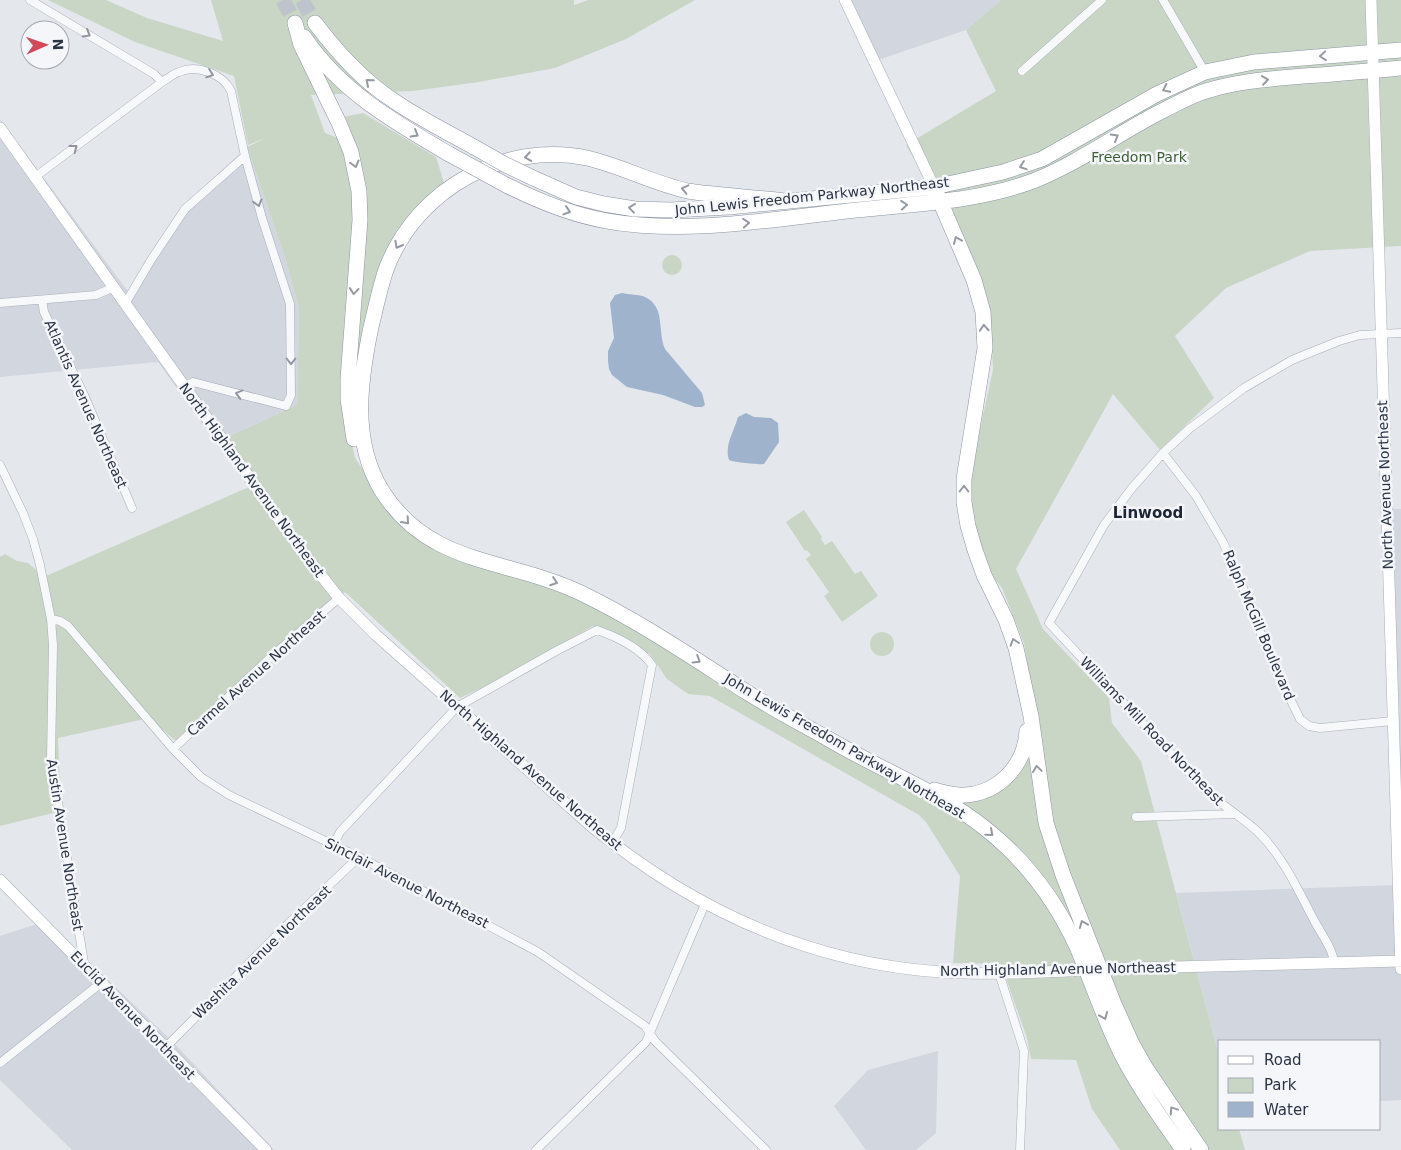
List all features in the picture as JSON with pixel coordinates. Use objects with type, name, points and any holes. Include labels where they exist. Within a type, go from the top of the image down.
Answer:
[{"type":"highway","name":"John Lewis Freedom Parkway Northeast","points":[[1183,1150],[1122,1056],[1076,945],[1048,896],[1019,860],[973,819],[905,779],[838,745],[753,696],[658,636],[579,592],[538,576],[444,548],[422,535],[410,525],[386,497],[368,468],[355,440],[348,399],[349,360],[359,234],[360,199],[357,175],[339,123],[301,45],[295,23],[322,60],[345,85],[382,114],[450,154],[541,202],[606,221],[660,226],[753,222],[971,197],[1013,187],[1055,172],[1151,116],[1204,91],[1269,79],[1401,68]]},
{"type":"highway","name":"John Lewis Freedom Parkway Northeast","points":[[315,23],[349,64],[374,86],[408,111],[531,177],[576,198],[635,209],[695,209],[785,201],[934,186],[1003,172],[1042,159],[1157,94],[1205,72],[1254,62],[1401,50]]},
{"type":"highway","points":[[377,482],[364,441],[361,390],[364,363],[380,291],[393,254],[406,231],[424,209],[450,186],[468,176],[513,159],[538,155],[560,155],[576,156],[604,162],[688,191],[785,201]]},
{"type":"highway","points":[[934,186],[940,202]]},
{"type":"highway","name":"John Lewis Freedom Parkway Northeast","points":[[940,202],[974,280],[983,312],[985,348],[964,479],[964,502],[968,526],[984,574],[1006,620],[1016,648],[1025,689],[1046,823],[1063,875],[1114,1004],[1138,1056],[1200,1150]]},
{"type":"highway","points":[[905,779],[947,794],[956,795],[978,794],[998,784],[1016,767],[1024,750],[1027,729],[1025,689]]},
{"type":"main road","points":[[846,0],[934,186]]},
{"type":"main road","name":"North Avenue Northeast","points":[[1371,0],[1380,334],[1393,722],[1398,808],[1401,970]]},
{"type":"main road","name":"North Highland Avenue Northeast","points":[[0,128],[301,550],[340,598],[376,635],[612,843],[651,871],[705,904],[743,923],[837,955],[941,972],[999,973],[1401,961]]},
{"type":"main road","name":"Euclid Avenue Northeast","points":[[0,880],[266,1150]]},
{"type":"street","points":[[30,0],[154,74],[162,82]]},
{"type":"street","points":[[1022,71],[1102,0]]},
{"type":"street","points":[[1162,0],[1205,72]]},
{"type":"street","points":[[35,177],[179,71],[194,68],[218,76],[229,86],[262,218],[290,304],[291,395],[286,406],[193,382],[185,387]]},
{"type":"street","points":[[125,304],[151,260],[185,209],[245,156]]},
{"type":"street","points":[[0,303],[96,295],[114,287]]},
{"type":"street","name":"Atlantis Avenue Northeast","points":[[42,300],[44,312],[85,397],[132,508]]},
{"type":"street","points":[[1163,454],[1189,429],[1216,408],[1244,388],[1292,360],[1339,341],[1360,335],[1401,334]]},
{"type":"street","name":"Williams Mill Road Northeast","points":[[1163,454],[1132,488],[1104,525],[1049,622],[1207,792],[1259,832],[1276,853],[1331,951],[1334,963]]},
{"type":"street","name":"Ralph McGill Boulevard","points":[[1163,454],[1196,496],[1223,542],[1272,662],[1300,719],[1309,726],[1320,728],[1393,722]]},
{"type":"street","name":"Austin Avenue Northeast","points":[[0,465],[33,539],[51,619],[53,646],[50,759],[84,964]]},
{"type":"street","name":"Carmel Avenue Northeast","points":[[173,749],[272,656],[340,598]]},
{"type":"street","name":"Sinclair Avenue Northeast","points":[[51,619],[60,621],[68,626],[173,749],[201,777],[229,795],[334,844],[538,952],[645,1026],[650,1034],[704,1090],[766,1150]]},
{"type":"street","points":[[334,844],[340,832],[457,707],[597,630],[628,644],[648,659],[652,665],[621,828],[612,843]]},
{"type":"street","points":[[1136,817],[1235,814]]},
{"type":"street","name":"Washita Avenue Northeast","points":[[165,1048],[288,924],[359,857]]},
{"type":"street","points":[[536,1150],[646,1042],[705,904]]},
{"type":"street","points":[[999,973],[1024,1052],[1020,1150]]},
{"type":"street","points":[[0,1063],[101,983]]},
{"type":"shaded area","points":[[848,0],[1001,0],[966,30],[875,61]]},
{"type":"shaded area","points":[[0,119],[130,294],[186,203],[247,147],[284,254],[299,308],[297,405],[225,438],[205,428],[158,362],[0,377]]},
{"type":"shaded area","points":[[1387,509],[1401,509],[1401,1100],[1381,1101],[1381,1040],[1218,1040],[1218,1052],[1176,893],[1396,885]]},
{"type":"shaded area","points":[[46,921],[173,1042],[274,1150],[72,1150],[0,1080],[0,936]]},
{"type":"shaded area","points":[[938,1051],[936,1133],[916,1150],[866,1150],[834,1106],[868,1070]]},
{"type":"green space","name":"Freedom Park","points":[[48,0],[106,0],[147,18],[223,41],[211,0],[574,0],[574,5],[588,0],[695,0],[626,39],[555,68],[479,82],[413,91],[311,95],[325,133],[340,139],[355,201],[345,411],[355,458],[395,518],[430,547],[492,569],[535,579],[603,610],[897,780],[980,798],[1038,736],[1024,643],[1002,588],[993,577],[970,515],[972,465],[993,370],[991,325],[979,273],[906,145],[996,91],[966,30],[1001,0],[1401,0],[1401,246],[1310,251],[1226,288],[1175,336],[1214,398],[1160,450],[1113,394],[1016,569],[1043,629],[1109,698],[1112,723],[1141,761],[1218,1052],[1218,1130],[1239,1130],[1245,1150],[1120,1150],[1092,1109],[1076,1060],[1031,1059],[1027,1038],[1001,964],[953,963],[960,876],[926,822],[919,815],[710,696],[688,694],[667,679],[650,654],[593,626],[488,685],[460,698],[345,592],[177,742],[149,718],[58,738],[61,811],[0,826],[0,557],[5,554],[17,561],[28,563],[42,575],[46,576],[258,483],[225,438],[297,405],[299,308],[284,254],[247,147],[266,138],[248,145],[234,76],[135,42]]},
{"type":"green space","points":[[363,113],[436,157],[445,186],[403,230],[350,394],[362,241],[343,117]]},
{"type":"green space","points":[[672,255],[679,258],[682,265],[679,272],[672,275],[665,272],[662,265],[665,258]]},
{"type":"green space","points":[[804,510],[822,537],[821,539],[825,545],[832,541],[855,574],[861,571],[878,596],[842,622],[824,596],[829,592],[806,559],[811,555],[807,550],[805,551],[786,522]]},
{"type":"green space","points":[[882,632],[887,633],[893,639],[893,649],[887,655],[882,656],[877,655],[871,649],[870,644],[871,639],[877,633]]},
{"type":"water","points":[[622,293],[640,295],[652,301],[660,320],[665,349],[702,393],[705,405],[695,407],[663,395],[627,387],[612,375],[608,361],[608,351],[614,338],[610,303],[615,295]]},
{"type":"water","points":[[746,413],[754,417],[771,418],[778,423],[779,442],[764,464],[729,460],[730,438],[738,417]]},
{"type":"tunnel","points":[[283,0],[295,23]]},
{"type":"tunnel","points":[[302,0],[315,23]]},
{"type":"district","name":"Linwood","points":[[1148,513]]}]
